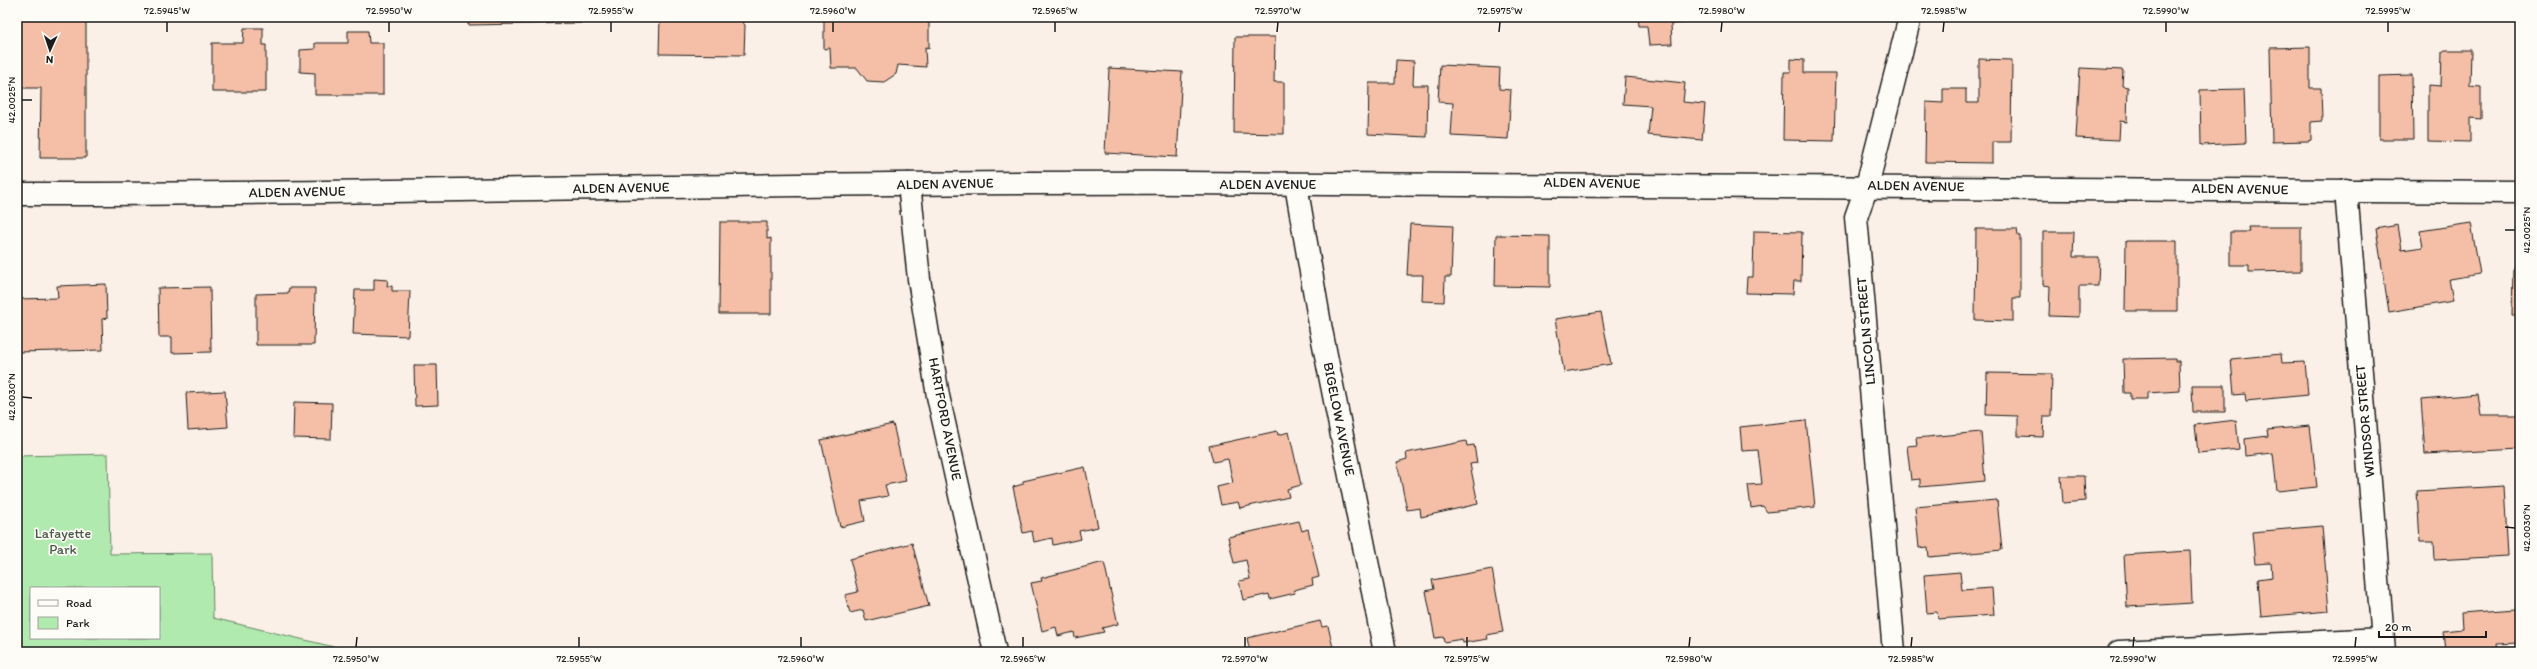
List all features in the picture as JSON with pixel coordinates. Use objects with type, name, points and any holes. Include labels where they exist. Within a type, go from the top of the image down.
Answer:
[{"type":"street","name":"LINCOLN STREET","points":[[1894,652],[1856,216],[1867,186],[1910,17]]},
{"type":"street","name":"ALDEN AVENUE","points":[[17,194],[909,184],[1296,185],[1521,182],[2520,192]]},
{"type":"street","name":"HARTFORD AVENUE","points":[[909,184],[919,279],[938,396],[995,652]]},
{"type":"street","name":"BIGELOW AVENUE","points":[[1296,185],[1321,330],[1385,652]]},
{"type":"street","name":"WINDSOR STREET","points":[[2346,190],[2383,646]]},
{"type":"street","points":[[2119,652],[2383,646]]},
{"type":"green space","name":"Lafayette Park","points":[[108,454],[110,554],[212,553],[213,618],[355,652],[17,652],[17,456]]},
{"type":"building","points":[[17,17],[86,17],[86,158],[40,158],[41,88],[17,88]]},
{"type":"building","points":[[468,17],[580,17],[581,23],[468,25]]},
{"type":"building","points":[[660,17],[738,17],[745,25],[744,55],[659,54]]},
{"type":"building","points":[[824,17],[929,17],[929,48],[925,47],[926,67],[898,65],[896,74],[884,82],[867,81],[857,68],[831,68],[830,48],[824,49]]},
{"type":"building","points":[[1638,17],[1682,17],[1682,23],[1671,24],[1672,44],[1649,45],[1647,26],[1639,26]]},
{"type":"building","points":[[244,28],[263,28],[263,45],[266,45],[266,92],[212,92],[212,43],[243,43]]},
{"type":"building","points":[[348,31],[368,31],[369,43],[383,43],[383,95],[315,95],[315,73],[300,72],[300,50],[315,49],[315,43],[348,43]]},
{"type":"building","points":[[1235,37],[1275,37],[1274,82],[1284,82],[1284,134],[1234,133]]},
{"type":"building","points":[[2310,47],[2310,88],[2321,88],[2322,121],[2311,122],[2311,140],[2272,142],[2270,48]]},
{"type":"building","points":[[2445,50],[2471,50],[2470,86],[2481,87],[2481,119],[2470,118],[2470,142],[2428,141],[2428,85],[2441,86],[2442,52]]},
{"type":"building","points":[[1791,59],[1804,60],[1804,73],[1836,73],[1834,141],[1783,140],[1784,72],[1791,72]]},
{"type":"building","points":[[1979,59],[2012,60],[2011,142],[1992,142],[1992,163],[1925,162],[1926,102],[1943,103],[1943,89],[1966,89],[1966,103],[1979,103]]},
{"type":"building","points":[[1396,60],[1414,61],[1413,85],[1428,85],[1427,137],[1368,134],[1369,83],[1395,83]]},
{"type":"building","points":[[1440,65],[1500,68],[1499,89],[1511,90],[1508,139],[1451,136],[1453,103],[1438,102]]},
{"type":"building","points":[[1109,68],[1182,72],[1177,157],[1105,153]]},
{"type":"building","points":[[2080,68],[2123,70],[2122,86],[2128,87],[2127,122],[2120,121],[2119,140],[2076,138]]},
{"type":"building","points":[[2412,75],[2413,139],[2379,139],[2379,76]]},
{"type":"building","points":[[1625,77],[1685,83],[1683,102],[1705,104],[1702,140],[1648,135],[1651,106],[1623,104]]},
{"type":"building","points":[[2244,89],[2246,143],[2201,145],[2200,90]]},
{"type":"building","points":[[720,222],[767,222],[767,239],[771,238],[771,314],[719,314]]},
{"type":"building","points":[[2471,223],[2480,274],[2449,279],[2453,301],[2389,312],[2376,229],[2398,225],[2402,250],[2423,247],[2420,231]]},
{"type":"building","points":[[1410,224],[1453,226],[1451,277],[1445,277],[1444,302],[1422,301],[1423,275],[1407,275]]},
{"type":"building","points":[[2249,227],[2301,227],[2301,271],[2249,272],[2249,265],[2230,265],[2230,232],[2250,232]]},
{"type":"building","points":[[1976,229],[2017,229],[2018,236],[2020,236],[2020,298],[2013,298],[2013,321],[1975,320]]},
{"type":"building","points":[[1754,231],[1802,232],[1801,281],[1794,281],[1793,294],[1746,293],[1747,277],[1753,277]]},
{"type":"building","points":[[2043,232],[2074,232],[2073,257],[2099,257],[2098,286],[2079,286],[2079,317],[2049,316],[2050,286],[2043,285]]},
{"type":"building","points":[[1496,235],[1550,236],[1550,287],[1495,286]]},
{"type":"building","points":[[2126,241],[2177,241],[2177,311],[2125,311]]},
{"type":"building","points":[[2513,268],[2520,268],[2520,315],[2512,315]]},
{"type":"building","points":[[374,279],[388,280],[387,286],[392,286],[392,291],[410,291],[408,336],[353,334],[355,290],[374,290]]},
{"type":"building","points":[[106,284],[107,318],[102,319],[103,350],[17,352],[17,299],[58,298],[57,286]]},
{"type":"building","points":[[210,287],[211,352],[172,353],[172,337],[159,337],[158,288]]},
{"type":"building","points":[[289,288],[315,288],[314,345],[256,345],[256,294],[288,293]]},
{"type":"building","points":[[1601,312],[1611,364],[1564,372],[1555,319]]},
{"type":"building","points":[[2281,354],[2282,363],[2305,362],[2308,395],[2246,401],[2245,394],[2234,395],[2231,359]]},
{"type":"building","points":[[2175,358],[2175,361],[2179,361],[2180,391],[2147,393],[2147,399],[2130,399],[2130,393],[2124,393],[2123,359]]},
{"type":"building","points":[[414,365],[437,365],[438,405],[415,406]]},
{"type":"building","points":[[1987,373],[2052,374],[2051,416],[2044,416],[2043,437],[2018,436],[2018,416],[1986,415]]},
{"type":"building","points":[[2192,385],[2225,385],[2225,412],[2193,412]]},
{"type":"building","points":[[225,391],[228,427],[188,430],[186,393]]},
{"type":"building","points":[[2478,394],[2481,415],[2520,415],[2520,449],[2425,454],[2421,399]]},
{"type":"building","points":[[294,402],[332,403],[331,439],[293,438]]},
{"type":"building","points":[[1806,420],[1815,507],[1767,512],[1763,506],[1751,508],[1748,485],[1762,484],[1758,450],[1742,451],[1740,427]]},
{"type":"building","points":[[2236,420],[2239,449],[2198,453],[2195,425]]},
{"type":"building","points":[[893,424],[906,481],[885,485],[888,496],[861,501],[865,521],[840,527],[821,440]]},
{"type":"building","points":[[2310,426],[2317,487],[2277,491],[2273,453],[2245,456],[2244,439],[2268,436],[2267,430]]},
{"type":"building","points":[[1277,431],[1278,435],[1289,432],[1301,485],[1287,489],[1289,497],[1240,508],[1238,502],[1221,505],[1217,487],[1233,483],[1228,459],[1213,462],[1209,446]]},
{"type":"building","points":[[1981,432],[1985,481],[1920,487],[1920,479],[1911,480],[1907,446],[1917,445],[1916,438]]},
{"type":"building","points":[[1466,441],[1467,446],[1474,445],[1477,463],[1470,464],[1478,504],[1421,517],[1420,508],[1407,510],[1397,462],[1407,459],[1406,453]]},
{"type":"building","points":[[1085,467],[1098,527],[1079,531],[1081,539],[1053,545],[1052,538],[1034,542],[1032,531],[1023,533],[1013,487],[1023,484],[1023,481]]},
{"type":"building","points":[[2061,476],[2084,476],[2085,501],[2063,503]]},
{"type":"building","points":[[2504,486],[2508,556],[2435,560],[2434,542],[2420,542],[2417,491]]},
{"type":"building","points":[[1997,500],[2002,550],[1929,557],[1928,547],[1919,548],[1915,507]]},
{"type":"building","points":[[1299,521],[1302,531],[1308,529],[1319,577],[1312,579],[1313,585],[1294,590],[1295,593],[1270,599],[1269,594],[1243,600],[1239,581],[1250,579],[1246,560],[1234,563],[1228,537]]},
{"type":"building","points":[[2322,526],[2329,611],[2261,617],[2258,579],[2272,577],[2271,563],[2255,564],[2252,532]]},
{"type":"building","points":[[912,543],[929,606],[866,621],[863,610],[850,613],[845,595],[858,592],[850,559]]},
{"type":"building","points":[[2190,551],[2192,603],[2127,607],[2124,555]]},
{"type":"building","points":[[1104,562],[1118,624],[1102,628],[1104,632],[1075,638],[1074,632],[1058,636],[1056,627],[1042,631],[1031,583],[1042,581],[1041,578]]},
{"type":"building","points":[[1492,569],[1503,632],[1487,635],[1488,639],[1463,643],[1462,639],[1444,642],[1443,637],[1435,638],[1426,591],[1434,589],[1432,580]]},
{"type":"building","points":[[1960,572],[1962,590],[1992,588],[1994,615],[1938,619],[1937,612],[1927,613],[1924,575]]},
{"type":"building","points":[[2516,609],[2518,643],[2497,644],[2498,652],[2445,652],[2443,631],[2462,629],[2461,613]]},
{"type":"building","points":[[1320,621],[1322,627],[1328,626],[1334,652],[1250,652],[1247,638]]}]
